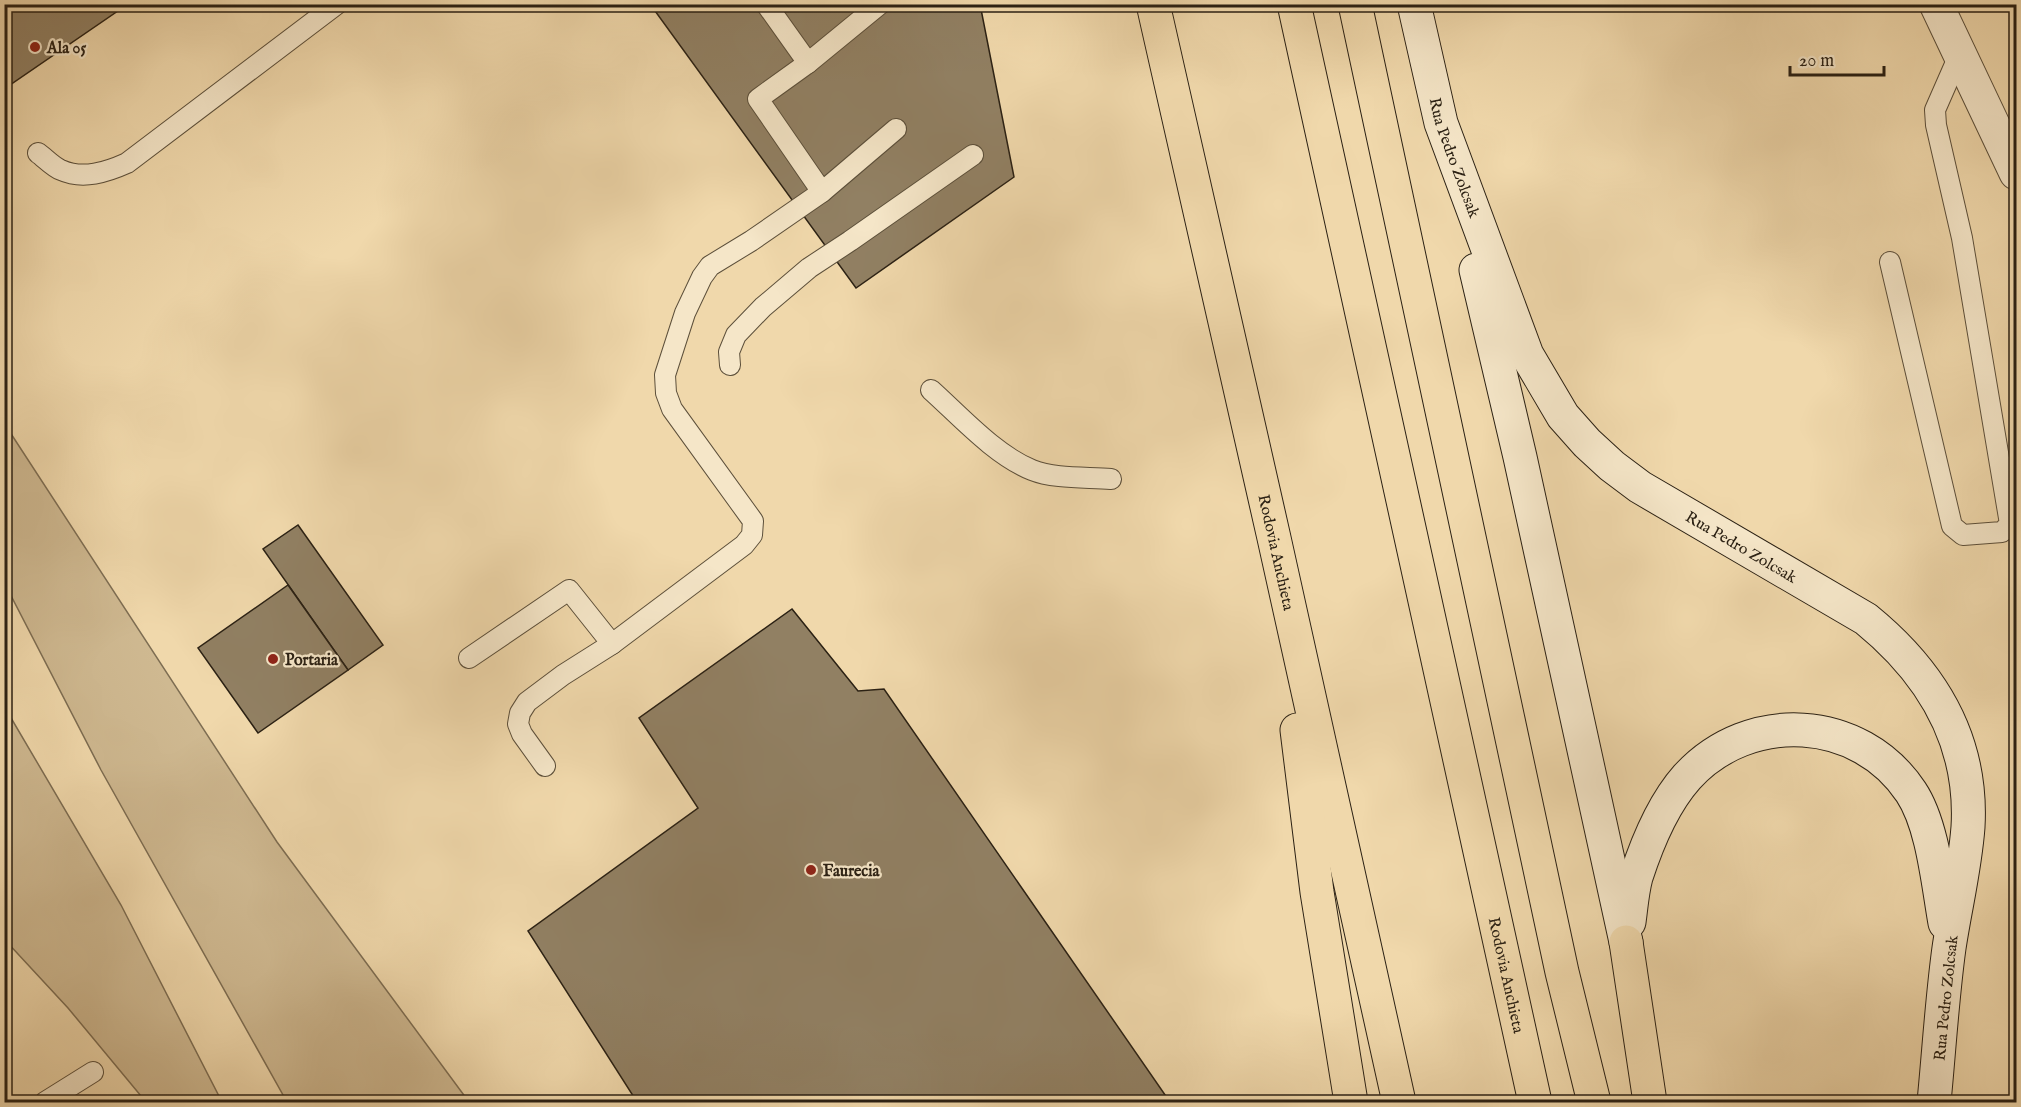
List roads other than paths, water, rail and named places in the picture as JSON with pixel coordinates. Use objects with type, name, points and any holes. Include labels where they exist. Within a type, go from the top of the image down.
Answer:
[{"type":"highway","name":"Rodovia Anchieta","points":[[1153,4],[1399,1102]]},
{"type":"highway","name":"Rodovia Anchieta","points":[[1294,4],[1534,1102]]},
{"type":"highway","points":[[1356,4],[1562,972],[1594,1102]]},
{"type":"highway","points":[[1274,538],[1317,892],[1351,1102]]},
{"type":"highway","points":[[1626,942],[1650,1102]]},
{"type":"main road","name":"Rua Pedro Zolcsak","points":[[1414,4],[1441,123],[1527,355],[1563,416],[1587,443],[1640,487],[1866,619],[1902,651],[1931,688],[1948,720],[1962,756],[1968,826],[1949,948],[1934,1102]]},
{"type":"main road","points":[[1936,4],[2016,173]]},
{"type":"main road","points":[[1441,123],[1520,457],[1626,942]]},
{"type":"main road","points":[[1626,942],[1636,879],[1667,805],[1687,777],[1711,755],[1737,740],[1765,732],[1797,729],[1825,732],[1874,753],[1894,770],[1911,792],[1923,817],[1932,852],[1949,948]]},
{"type":"lane","points":[[38,153],[61,170],[88,175],[111,170],[127,163],[337,4]]},
{"type":"lane","points":[[766,4],[808,63]]},
{"type":"lane","points":[[822,192],[758,99],[808,63],[880,4]]},
{"type":"lane","points":[[1890,262],[1952,526],[1963,535],[2002,532],[2010,524],[1962,238],[1936,125],[1935,110],[1960,53]]},
{"type":"lane","points":[[545,766],[522,734],[518,724],[520,713],[527,702],[612,644],[744,545],[752,536],[753,521],[672,410],[666,393],[665,375],[685,313],[702,277],[710,266],[822,192],[896,129]]},
{"type":"lane","points":[[730,365],[729,352],[736,335],[763,307],[809,268],[973,155]]},
{"type":"lane","points":[[931,390],[1005,456],[1034,471],[1062,476],[1111,479]]},
{"type":"lane","points":[[469,658],[569,590],[612,644]]},
{"type":"lane","points":[[45,1102],[93,1072]]},
{"type":"place","name":"Ala 05","points":[[35,47]]},
{"type":"place","name":"Portaria","points":[[273,659]]},
{"type":"place","name":"Faurecia","points":[[811,870]]}]
